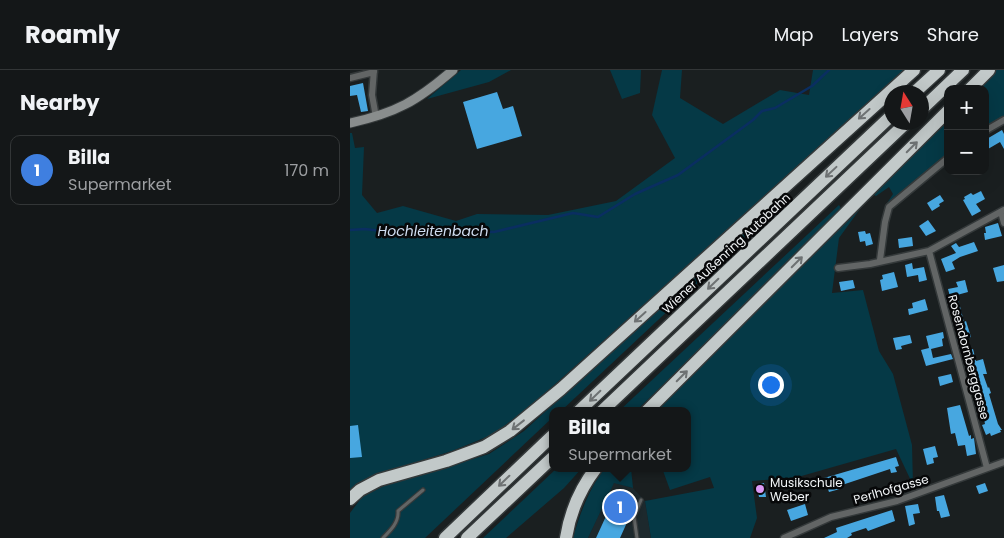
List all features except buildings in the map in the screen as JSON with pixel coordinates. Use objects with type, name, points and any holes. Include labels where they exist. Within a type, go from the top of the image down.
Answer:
[{"type":"highway","points":[[350,498],[360,490],[379,480],[470,453],[490,444],[510,431],[561,389],[914,70]]},
{"type":"highway","points":[[923,85],[939,70]]},
{"type":"highway","points":[[929,102],[963,70]]},
{"type":"highway","points":[[974,85],[989,70]]},
{"type":"highway","points":[[651,407],[944,115]]},
{"type":"highway","name":"Wiener Außenring Autobahn","points":[[583,407],[884,123]]},
{"type":"highway","points":[[606,407],[899,130]]},
{"type":"highway","points":[[445,538],[549,439]]},
{"type":"highway","points":[[467,538],[549,461]]},
{"type":"highway","points":[[566,538],[574,506],[593,472]]},
{"type":"main road","points":[[350,123],[391,112],[413,101],[452,70]]},
{"type":"street","points":[[350,78],[374,71],[372,95],[376,117]]},
{"type":"street","points":[[987,130],[1004,120]]},
{"type":"street","points":[[880,260],[889,207],[944,161]]},
{"type":"street","points":[[838,268],[870,264],[880,260],[929,251],[1002,211],[1004,223]]},
{"type":"street","name":"Rosendornberggasse","points":[[929,251],[987,468]]},
{"type":"street","name":"Perlhofgasse","points":[[784,538],[831,518],[896,501],[1004,462]]},
{"type":"lane","points":[[383,538],[392,528],[398,517],[398,510],[423,490]]},
{"type":"lane","points":[[637,538],[634,517],[641,500]]},
{"type":"shaded area","points":[[461,70],[511,70],[489,82],[427,99]]},
{"type":"shaded area","points":[[610,70],[641,70],[640,93],[622,99]]},
{"type":"shaded area","points":[[662,70],[682,70],[680,98],[723,124],[780,90],[809,95],[813,70],[906,70],[889,85],[884,85],[884,90],[534,403],[494,434],[452,451],[381,473],[350,493],[350,133],[352,133],[355,148],[364,147],[362,195],[377,213],[403,206],[456,221],[477,214],[548,215],[616,201],[675,158],[652,115]]},
{"type":"shaded area","points":[[995,70],[1004,70],[1004,116],[989,124],[989,85],[980,85]]},
{"type":"shaded area","points":[[944,122],[944,158],[884,208],[893,194],[889,187],[876,196],[872,194]]},
{"type":"shaded area","points":[[839,205],[842,210],[640,407],[623,407]]},
{"type":"shaded area","points":[[860,209],[839,238],[832,293],[863,290],[879,351],[893,374],[912,445],[913,485],[896,449],[798,477],[752,481],[757,518],[750,538],[651,538],[645,501],[714,488],[710,477],[670,490],[663,472],[691,472],[691,407],[658,407]]},
{"type":"shaded area","points":[[764,211],[769,216],[565,407],[550,407]]},
{"type":"shaded area","points":[[549,408],[549,421],[425,538],[350,538],[350,513],[362,497],[384,486],[489,454],[524,431]]},
{"type":"shaded area","points":[[553,472],[578,472],[564,488],[506,538],[483,538]]},
{"type":"shaded area","points":[[602,472],[631,472],[633,488],[614,483],[588,538],[573,538],[579,519],[594,484]]},
{"type":"shaded area","points":[[614,482],[633,488],[645,501],[651,538],[588,538]]},
{"type":"waterway","name":"Hochleitenbach","points":[[350,230],[365,229],[390,232],[412,229],[494,232],[573,213],[598,217],[635,194],[678,175],[753,120],[762,111],[775,108],[812,86],[829,70]]},
{"type":"place","name":"Musikschule Weber","points":[[760,489]]},
{"type":"place","name":"Billa","points":[[620,507]]}]
